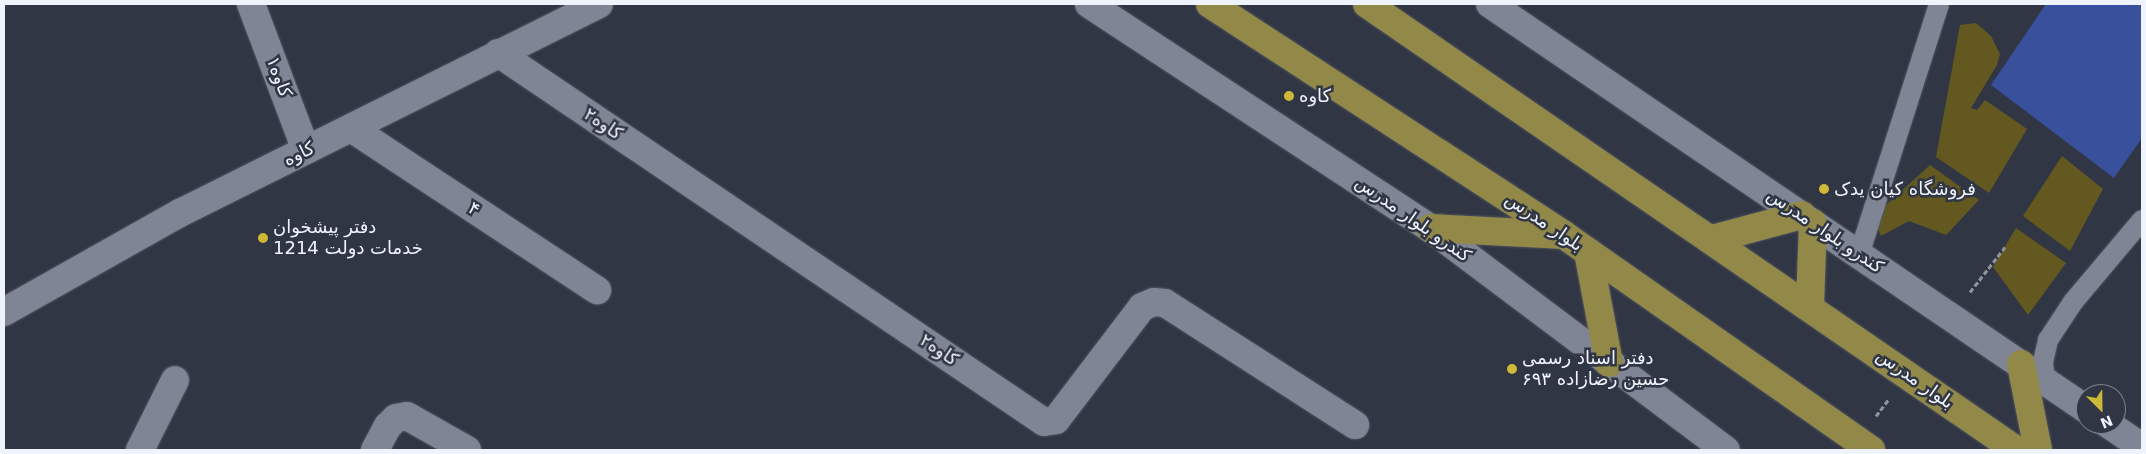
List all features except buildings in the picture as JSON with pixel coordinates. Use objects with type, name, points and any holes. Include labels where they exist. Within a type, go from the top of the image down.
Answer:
[{"type":"main road","name":"بلوار مدرس","points":[[1210,4],[1588,252],[1871,450]]},
{"type":"main road","name":"بلوار مدرس","points":[[1367,4],[1810,306],[2016,450]]},
{"type":"main road","points":[[1712,239],[1808,219],[1810,306]]},
{"type":"main road","points":[[1430,228],[1564,236]]},
{"type":"main road","points":[[1588,252],[1609,363]]},
{"type":"main road","points":[[2021,364],[2038,450]]},
{"type":"street","name":"کاوه۱","points":[[251,4],[306,150]]},
{"type":"street","name":"کاوه","points":[[4,312],[180,213],[599,4]]},
{"type":"street","name":"کندرو بلوار مدرس","points":[[1090,4],[1430,228],[1726,450]]},
{"type":"street","name":"کندرو بلوار مدرس","points":[[1490,4],[2076,402]]},
{"type":"street","name":"کاوه۲","points":[[498,54],[1044,422],[1056,420],[1142,307],[1154,302],[1165,303],[1354,426]]},
{"type":"street","name":"۴","points":[[351,128],[597,290]]},
{"type":"street","points":[[140,450],[175,380]]},
{"type":"street","points":[[375,450],[388,426],[396,418],[407,416],[467,450]]},
{"type":"street","points":[[2126,434],[2140,441]]},
{"type":"lane","points":[[1860,254],[1939,4]]},
{"type":"lane","points":[[2045,381],[2043,362],[2048,340],[2072,302],[2142,220]]},
{"type":"path","points":[[1951,317],[2005,246]]},
{"type":"shaded area","points":[[1976,23],[1991,36],[2000,54],[1997,65],[1971,108],[1977,110],[1985,100],[2027,129],[1989,193],[1936,157],[1960,25]]},
{"type":"shaded area","points":[[2062,156],[2103,189],[2070,251],[2023,216]]},
{"type":"shaded area","points":[[1930,165],[1979,200],[1946,235],[1909,221],[1881,236],[1873,217]]},
{"type":"shaded area","points":[[2016,228],[2066,263],[2028,315],[1993,267]]},
{"type":"place","name":"کاوه","points":[[1289,96]]},
{"type":"place","name":"فروشگاه کیان یدک","points":[[1824,189]]},
{"type":"place","name":"دفتر پیشخوان خدمات دولت 1214","points":[[263,238]]},
{"type":"place","name":"دفتر اسناد رسمی ۶۹۳ حسین رضازاده","points":[[1512,369]]}]
